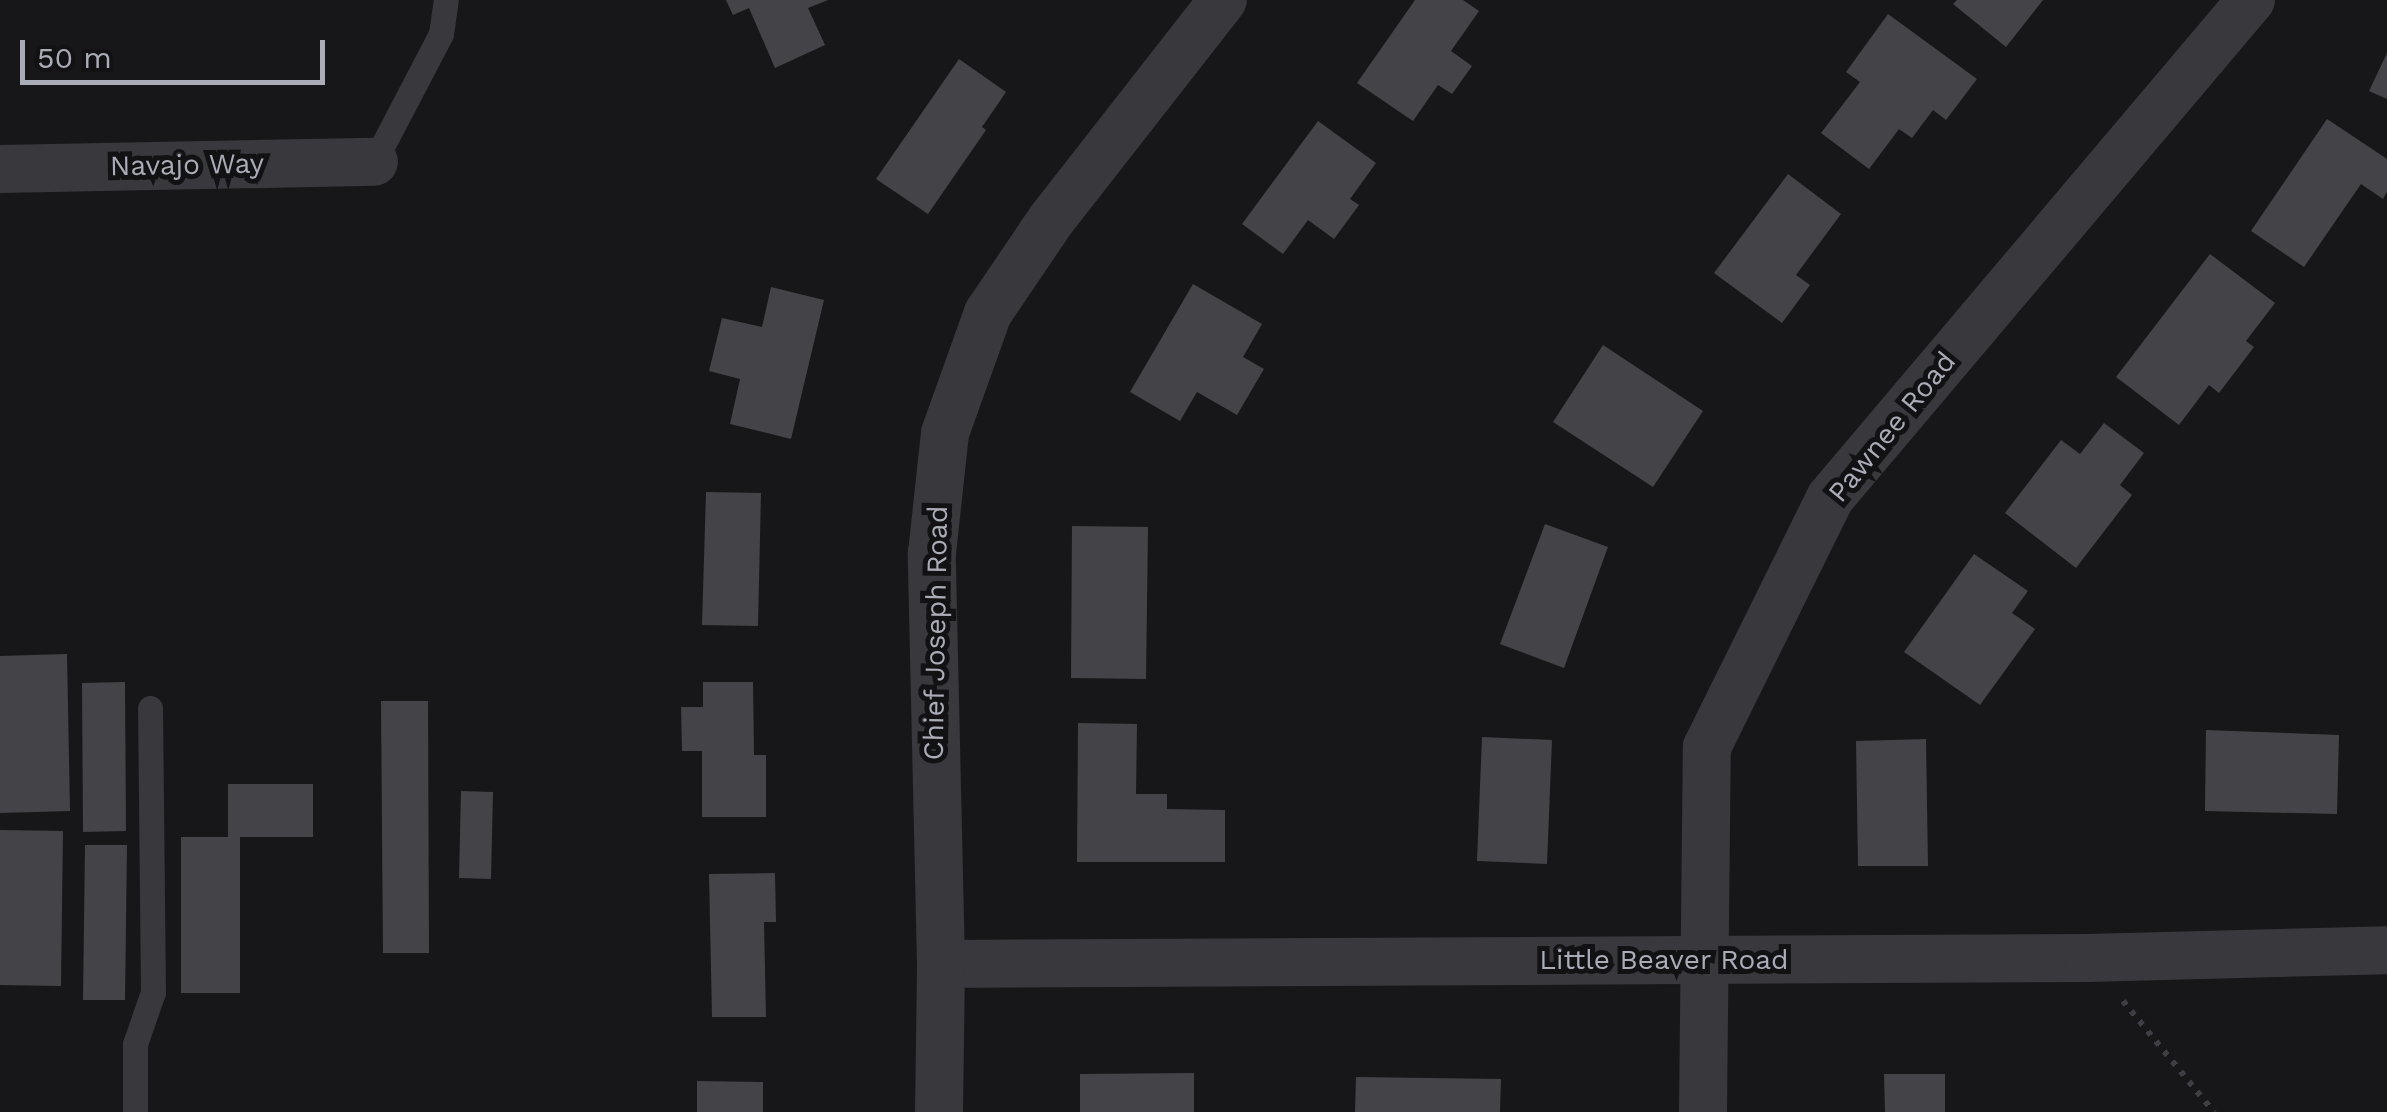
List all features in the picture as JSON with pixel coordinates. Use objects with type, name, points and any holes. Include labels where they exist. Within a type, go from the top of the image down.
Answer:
[{"type":"street","name":"Pawnee Road","points":[[1703,1112],[1707,747],[1830,498],[2251,0]]},
{"type":"street","name":"Chief Joseph Road","points":[[939,1112],[932,552],[945,433],[988,314],[1052,220],[1216,2]]},
{"type":"street","name":"Navajo Way","points":[[0,169],[374,162]]},
{"type":"street","name":"Little Beaver Road","points":[[940,964],[2088,958],[2387,950]]},
{"type":"lane","points":[[374,162],[440,34],[446,0]]},
{"type":"lane","points":[[136,1112],[134,1044],[152,992],[150,708]]},
{"type":"path","points":[[2088,958],[2214,1112]]},
{"type":"building","points":[[726,0],[828,0],[808,8],[825,45],[775,68],[749,8],[733,15]]},
{"type":"building","points":[[1415,0],[1463,0],[1479,11],[1451,51],[1472,66],[1452,94],[1438,85],[1413,121],[1357,83]]},
{"type":"building","points":[[1957,0],[2043,0],[2006,47],[1953,4]]},
{"type":"building","points":[[1888,14],[1977,79],[1946,120],[1933,110],[1912,138],[1899,129],[1869,169],[1821,133],[1860,82],[1846,72]]},
{"type":"building","points":[[2387,53],[2387,99],[2369,91]]},
{"type":"building","points":[[959,59],[1006,92],[982,127],[986,130],[928,214],[876,179]]},
{"type":"building","points":[[2327,119],[2387,159],[2387,192],[2383,199],[2361,184],[2304,267],[2251,231]]},
{"type":"building","points":[[1318,121],[1376,163],[1350,199],[1359,205],[1334,239],[1308,220],[1283,254],[1242,224]]},
{"type":"building","points":[[1788,174],[1841,214],[1796,275],[1810,285],[1782,323],[1714,273]]},
{"type":"building","points":[[2210,254],[2275,303],[2246,341],[2254,347],[2219,393],[2209,385],[2179,425],[2116,377]]},
{"type":"building","points":[[1193,284],[1262,324],[1243,357],[1264,369],[1237,415],[1197,392],[1180,421],[1130,392]]},
{"type":"building","points":[[771,287],[824,300],[791,439],[730,424],[740,379],[709,371],[722,318],[762,327]]},
{"type":"building","points":[[1603,345],[1703,411],[1653,487],[1553,422]]},
{"type":"building","points":[[2104,423],[2144,453],[2120,485],[2132,495],[2076,568],[2005,513],[2061,440],[2080,454]]},
{"type":"building","points":[[706,492],[761,493],[758,626],[702,625]]},
{"type":"building","points":[[1545,524],[1608,547],[1564,668],[1500,644]]},
{"type":"building","points":[[1072,526],[1148,527],[1146,679],[1071,678]]},
{"type":"building","points":[[1974,554],[2028,591],[2012,613],[2035,629],[1980,705],[1904,652]]},
{"type":"building","points":[[67,654],[70,811],[0,813],[0,656]]},
{"type":"building","points":[[125,682],[126,831],[83,832],[82,683]]},
{"type":"building","points":[[703,682],[753,682],[754,755],[766,755],[766,817],[702,817],[702,751],[682,751],[681,707],[703,707]]},
{"type":"building","points":[[381,701],[428,701],[429,953],[383,953]]},
{"type":"building","points":[[1078,723],[1137,724],[1136,794],[1167,794],[1167,809],[1225,810],[1225,862],[1077,862]]},
{"type":"building","points":[[2206,730],[2339,735],[2337,814],[2205,811]]},
{"type":"building","points":[[1482,737],[1552,740],[1547,864],[1477,861]]},
{"type":"building","points":[[1926,739],[1928,866],[1858,866],[1856,741]]},
{"type":"building","points":[[228,784],[313,784],[313,837],[240,837],[240,993],[181,993],[181,837],[228,837]]},
{"type":"building","points":[[461,791],[493,792],[491,879],[459,878]]},
{"type":"building","points":[[0,830],[63,831],[61,986],[0,985]]},
{"type":"building","points":[[85,845],[127,845],[125,1000],[83,1000]]},
{"type":"building","points":[[775,873],[776,922],[764,922],[766,1017],[712,1017],[709,874]]},
{"type":"building","points":[[1194,1073],[1194,1112],[1080,1112],[1080,1074]]},
{"type":"building","points":[[1884,1074],[1945,1074],[1945,1112],[1885,1112]]},
{"type":"building","points":[[1356,1077],[1501,1079],[1500,1112],[1355,1112]]},
{"type":"building","points":[[697,1081],[763,1082],[763,1112],[697,1112]]}]
